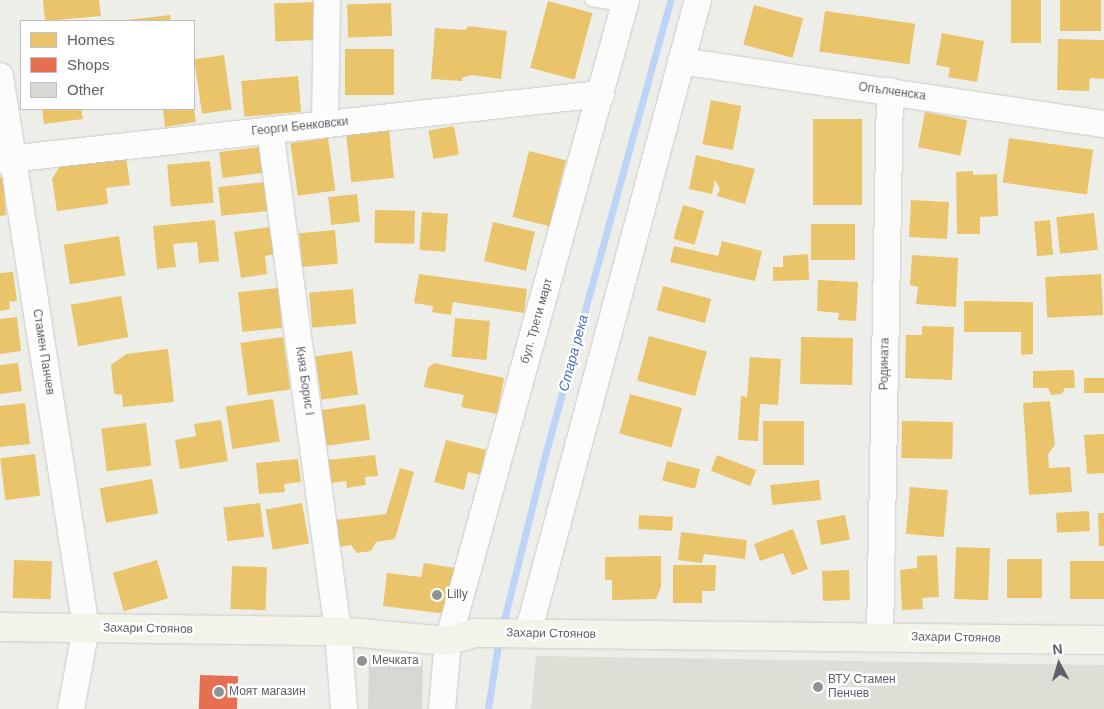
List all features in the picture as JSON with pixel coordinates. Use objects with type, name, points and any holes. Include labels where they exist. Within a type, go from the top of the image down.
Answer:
[{"type":"main road","name":"Захари Стоянов","points":[[0,627],[338,631],[448,641],[475,633],[1104,640]]},
{"type":"street","points":[[325,124],[327,0]]},
{"type":"street","points":[[523,634],[698,0]]},
{"type":"street","name":"бул. Трети март","points":[[442,709],[448,641],[625,3]]},
{"type":"street","name":"Опълченска","points":[[681,61],[1104,124]]},
{"type":"street","name":"Стамен Панчев","points":[[0,76],[6,159],[86,628],[71,709]]},
{"type":"street","name":"Родината","points":[[880,637],[890,91]]},
{"type":"street","name":"Георги Бенковски","points":[[6,159],[601,94]]},
{"type":"street","name":"Княз Борис I","points":[[270,130],[338,631],[344,709]]},
{"type":"lane","points":[[591,0],[625,3]]},
{"type":"shaded area","name":"ВТУ Стамен Пенчев","points":[[536,656],[1104,665],[1104,709],[531,709]]},
{"type":"building: Homes","points":[[43,0],[99,0],[101,16],[45,20]]},
{"type":"building: Homes","points":[[1011,0],[1041,0],[1041,43],[1011,43]]},
{"type":"building: Homes","points":[[1060,0],[1101,0],[1101,31],[1060,31]]},
{"type":"building: Homes","points":[[548,1],[592,13],[575,80],[530,68]]},
{"type":"building: Homes","points":[[316,2],[317,40],[275,41],[274,3]]},
{"type":"building: Homes","points":[[391,3],[392,36],[348,38],[347,5]]},
{"type":"building: Homes","points":[[754,5],[803,18],[793,58],[743,45]]},
{"type":"building: Homes","points":[[825,11],[915,24],[909,64],[819,52]]},
{"type":"building: Homes","points":[[170,15],[171,20],[127,20]]},
{"type":"building: Homes","points":[[469,26],[507,31],[501,79],[472,75],[462,78],[462,81],[431,79],[435,28],[465,30]]},
{"type":"building: Homes","points":[[942,33],[984,41],[977,82],[948,77],[950,68],[936,65]]},
{"type":"building: Homes","points":[[1058,39],[1104,40],[1104,79],[1090,78],[1089,91],[1057,90]]},
{"type":"building: Homes","points":[[345,49],[394,49],[394,95],[345,95]]},
{"type":"building: Homes","points":[[224,55],[232,109],[202,114],[195,59]]},
{"type":"building: Homes","points":[[298,76],[301,112],[244,117],[241,81]]},
{"type":"building: Homes","points":[[711,100],[741,106],[733,150],[702,144]]},
{"type":"building: Homes","points":[[42,110],[81,110],[83,119],[44,124]]},
{"type":"building: Homes","points":[[163,110],[194,110],[196,122],[165,127]]},
{"type":"building: Homes","points":[[925,112],[967,120],[960,156],[918,147]]},
{"type":"building: Homes","points":[[813,119],[862,119],[862,205],[813,205]]},
{"type":"building: Homes","points":[[454,126],[459,155],[433,159],[428,131]]},
{"type":"building: Homes","points":[[389,130],[394,178],[351,182],[346,134]]},
{"type":"building: Homes","points":[[328,138],[335,190],[298,196],[290,143]]},
{"type":"building: Homes","points":[[1009,138],[1093,150],[1087,194],[1003,183]]},
{"type":"building: Homes","points":[[261,147],[264,173],[222,178],[219,152]]},
{"type":"building: Homes","points":[[529,151],[566,160],[549,226],[513,217]]},
{"type":"building: Homes","points":[[696,155],[755,169],[745,204],[717,196],[720,189],[715,180],[712,194],[689,189]]},
{"type":"building: Homes","points":[[126,157],[130,185],[106,188],[108,204],[57,211],[52,179],[60,166]]},
{"type":"building: Homes","points":[[210,161],[214,203],[171,207],[167,165]]},
{"type":"building: Homes","points":[[973,171],[973,175],[997,174],[998,216],[980,217],[980,234],[957,234],[956,172]]},
{"type":"building: Homes","points":[[0,177],[3,177],[6,215],[0,216]]},
{"type":"building: Homes","points":[[266,182],[269,211],[221,216],[218,187]]},
{"type":"building: Homes","points":[[357,194],[360,222],[331,225],[328,197]]},
{"type":"building: Homes","points":[[911,200],[949,202],[947,239],[909,237]]},
{"type":"building: Homes","points":[[683,205],[704,211],[695,245],[673,239]]},
{"type":"building: Homes","points":[[375,210],[415,211],[414,244],[374,243]]},
{"type":"building: Homes","points":[[422,212],[448,214],[445,252],[419,250]]},
{"type":"building: Homes","points":[[1094,213],[1098,250],[1060,254],[1056,217]]},
{"type":"building: Homes","points":[[215,220],[219,261],[199,263],[197,242],[173,244],[176,267],[157,269],[153,226]]},
{"type":"building: Homes","points":[[1050,220],[1053,255],[1037,256],[1034,221]]},
{"type":"building: Homes","points":[[493,222],[535,232],[526,271],[484,261]]},
{"type":"building: Homes","points":[[811,224],[855,224],[855,260],[811,260]]},
{"type":"building: Homes","points":[[271,227],[275,254],[265,256],[267,274],[241,278],[234,232]]},
{"type":"building: Homes","points":[[335,230],[338,264],[302,267],[299,233]]},
{"type":"building: Homes","points":[[119,236],[125,276],[70,284],[64,245]]},
{"type":"building: Homes","points":[[722,241],[762,251],[755,281],[670,262],[674,246],[718,256]]},
{"type":"building: Homes","points":[[808,254],[809,280],[773,281],[773,267],[783,267],[783,256]]},
{"type":"building: Homes","points":[[912,255],[958,258],[956,307],[916,304],[918,287],[910,285]]},
{"type":"building: Homes","points":[[13,272],[17,301],[9,302],[10,309],[0,311],[0,273]]},
{"type":"building: Homes","points":[[419,274],[527,289],[524,313],[453,302],[451,315],[432,312],[433,306],[414,303]]},
{"type":"building: Homes","points":[[1101,274],[1103,315],[1047,318],[1045,277]]},
{"type":"building: Homes","points":[[818,280],[858,282],[856,321],[838,320],[839,313],[817,311]]},
{"type":"building: Homes","points":[[663,286],[711,299],[705,323],[657,310]]},
{"type":"building: Homes","points":[[278,288],[282,328],[242,332],[238,292]]},
{"type":"building: Homes","points":[[353,289],[356,324],[312,328],[309,293]]},
{"type":"building: Homes","points":[[121,296],[128,337],[78,346],[71,305]]},
{"type":"building: Homes","points":[[964,301],[1033,302],[1033,354],[1021,355],[1021,332],[964,332]]},
{"type":"building: Homes","points":[[17,317],[21,351],[0,354],[0,319]]},
{"type":"building: Homes","points":[[455,318],[490,321],[486,360],[452,357]]},
{"type":"building: Homes","points":[[922,326],[954,327],[952,380],[905,378],[906,335],[922,335]]},
{"type":"building: Homes","points":[[649,336],[707,352],[695,396],[637,380]]},
{"type":"building: Homes","points":[[283,337],[290,389],[248,395],[240,343]]},
{"type":"building: Homes","points":[[801,337],[853,338],[852,385],[800,384]]},
{"type":"building: Homes","points":[[168,349],[174,402],[123,407],[122,395],[114,394],[111,365],[126,354]]},
{"type":"building: Homes","points":[[352,351],[358,395],[321,400],[315,356]]},
{"type":"building: Homes","points":[[750,357],[781,359],[778,405],[760,404],[758,441],[738,440],[741,396],[747,397]]},
{"type":"building: Homes","points":[[18,363],[22,391],[0,394],[0,365]]},
{"type":"building: Homes","points":[[434,363],[504,378],[497,414],[461,407],[464,395],[424,387],[428,368]]},
{"type":"building: Homes","points":[[1074,370],[1075,388],[1065,388],[1062,394],[1051,395],[1048,388],[1033,388],[1033,371]]},
{"type":"building: Homes","points":[[1084,378],[1104,378],[1104,393],[1084,393]]},
{"type":"building: Homes","points":[[630,394],[682,408],[672,448],[619,434]]},
{"type":"building: Homes","points":[[273,399],[280,441],[232,449],[226,407]]},
{"type":"building: Homes","points":[[1050,401],[1055,445],[1048,454],[1049,468],[1070,467],[1072,492],[1029,495],[1023,403]]},
{"type":"building: Homes","points":[[25,403],[30,444],[0,447],[0,406]]},
{"type":"building: Homes","points":[[365,404],[370,440],[326,446],[321,410]]},
{"type":"building: Homes","points":[[221,420],[228,461],[180,469],[175,440],[196,436],[194,424]]},
{"type":"building: Homes","points":[[763,421],[804,421],[804,465],[763,465]]},
{"type":"building: Homes","points":[[902,421],[953,422],[952,459],[901,458]]},
{"type":"building: Homes","points":[[146,423],[151,466],[107,471],[101,428]]},
{"type":"building: Homes","points":[[1104,434],[1104,473],[1087,474],[1084,435]]},
{"type":"building: Homes","points":[[446,440],[486,450],[480,475],[468,472],[464,490],[434,482]]},
{"type":"building: Homes","points":[[35,454],[40,496],[5,500],[0,458]]},
{"type":"building: Homes","points":[[375,455],[378,476],[365,477],[366,485],[347,488],[346,481],[331,483],[328,460]]},
{"type":"building: Homes","points":[[717,455],[756,470],[750,486],[711,471]]},
{"type":"building: Homes","points":[[298,459],[301,482],[284,484],[285,492],[259,494],[256,463]]},
{"type":"building: Homes","points":[[667,461],[700,469],[695,489],[662,480]]},
{"type":"building: Homes","points":[[400,468],[414,472],[395,539],[376,542],[371,551],[357,553],[351,545],[339,547],[336,520],[386,514]]},
{"type":"building: Homes","points":[[152,479],[158,513],[106,523],[100,488]]},
{"type":"building: Homes","points":[[819,480],[821,500],[772,505],[770,485]]},
{"type":"building: Homes","points":[[910,487],[948,490],[944,537],[906,534]]},
{"type":"building: Homes","points":[[260,503],[264,537],[227,541],[223,508]]},
{"type":"building: Homes","points":[[302,503],[309,543],[273,550],[266,509]]},
{"type":"building: Homes","points":[[1089,511],[1090,531],[1057,533],[1056,513]]},
{"type":"building: Homes","points":[[1098,513],[1104,513],[1104,546],[1099,546]]},
{"type":"building: Homes","points":[[639,515],[673,517],[672,531],[638,529]]},
{"type":"building: Homes","points":[[845,515],[850,540],[821,545],[817,521]]},
{"type":"building: Homes","points":[[793,529],[808,569],[792,575],[783,553],[760,561],[754,544]]},
{"type":"building: Homes","points":[[681,532],[747,540],[745,559],[704,554],[702,563],[678,560]]},
{"type":"building: Homes","points":[[956,547],[990,548],[988,600],[954,599]]},
{"type":"building: Homes","points":[[937,555],[939,597],[922,598],[923,609],[902,610],[900,570],[917,568],[917,556]]},
{"type":"building: Homes","points":[[661,556],[661,587],[656,599],[612,600],[612,580],[605,580],[605,557]]},
{"type":"building: Homes","points":[[1007,559],[1042,559],[1042,598],[1007,598]]},
{"type":"building: Homes","points":[[14,560],[52,561],[51,599],[13,598]]},
{"type":"building: Homes","points":[[157,560],[168,598],[124,611],[113,573]]},
{"type":"building: Homes","points":[[1070,561],[1104,561],[1104,599],[1070,599]]},
{"type":"building: Homes","points":[[424,563],[455,568],[447,614],[383,606],[387,573],[421,577]]},
{"type":"building: Homes","points":[[673,565],[716,565],[715,591],[702,591],[702,603],[673,603]]},
{"type":"building: Homes","points":[[232,566],[267,567],[265,610],[230,609]]},
{"type":"building: Homes","points":[[849,570],[850,600],[823,601],[822,571]]},
{"type":"building: Shops","name":"Моят магазин","points":[[200,675],[238,676],[237,709],[199,709]]},
{"type":"building: Other","points":[[369,659],[423,660],[422,709],[368,709]]},
{"type":"waterway","name":"Стара река","points":[[502,628],[547,448],[670,0]]},
{"type":"waterway","name":"Стара река","points":[[488,709],[499,638]]},
{"type":"place","name":"Lilly","points":[[437,595]]},
{"type":"place","name":"Мечката","points":[[362,661]]},
{"type":"place","name":"ВТУ Стамен Пенчев","points":[[818,687]]},
{"type":"place","name":"Моят магазин","points":[[219,692]]}]
